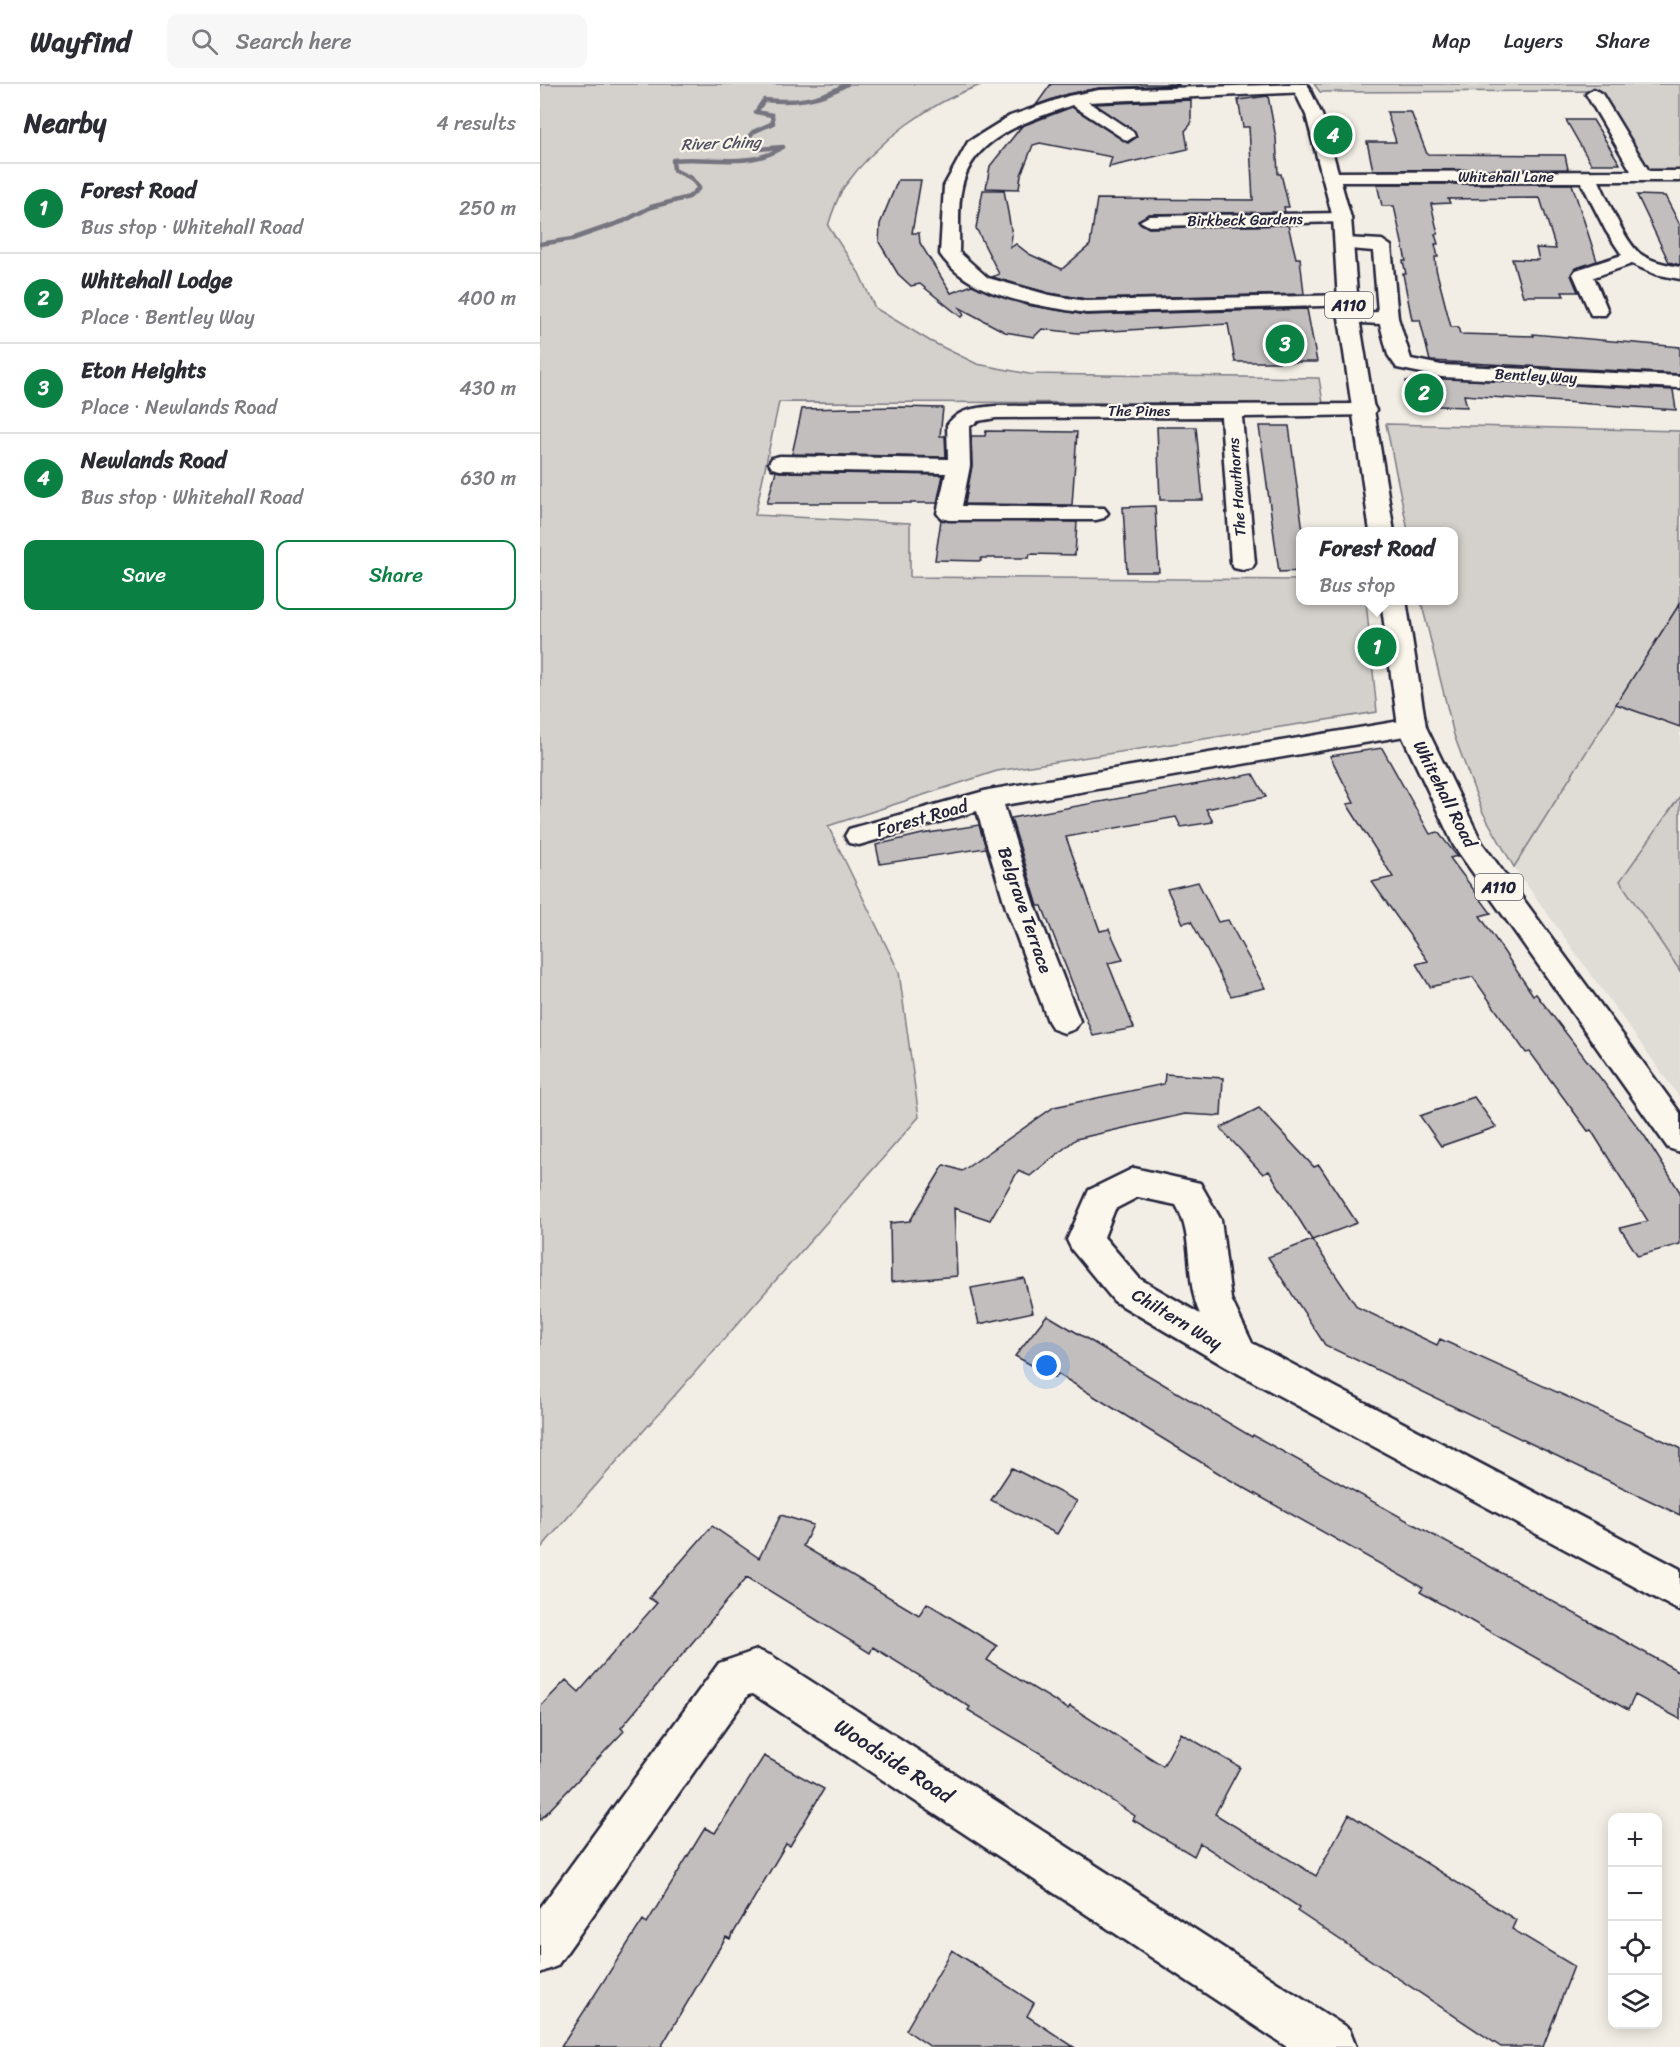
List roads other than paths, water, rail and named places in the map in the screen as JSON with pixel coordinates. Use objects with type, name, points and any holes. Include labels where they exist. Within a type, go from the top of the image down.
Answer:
[{"type":"street","points":[[1301,86],[1131,92],[1074,99],[1016,119],[974,146],[953,186],[949,254],[981,282],[1047,301],[1086,307],[1349,310],[1388,318],[1381,238],[1345,244]]},
{"type":"street","name":"A110","points":[[1301,86],[1314,116],[1333,177],[1342,219],[1349,310],[1381,527]]},
{"type":"street","points":[[1594,94],[1643,176]]},
{"type":"street","points":[[1074,99],[1127,135]]},
{"type":"street","name":"Whitehall Lane","points":[[1333,177],[1680,176]]},
{"type":"street","points":[[1587,177],[1615,231],[1633,257],[1662,270],[1680,273]]},
{"type":"street","name":"Birkbeck Gardens","points":[[1149,221],[1342,219]]},
{"type":"street","points":[[1598,310],[1583,274],[1633,257]]},
{"type":"street","name":"Bentley Way","points":[[1388,318],[1398,355],[1404,364],[1441,371],[1680,382]]},
{"type":"street","name":"The Pines","points":[[1096,513],[949,513],[959,466],[958,425],[972,415],[996,412],[1365,410]]},
{"type":"street","name":"The Hawthorns","points":[[1231,411],[1243,562]]},
{"type":"street","points":[[780,463],[959,466]]},
{"type":"street","name":"Whitehall Road","points":[[1394,605],[1412,727],[1469,846],[1680,1139]]},
{"type":"street","name":"Forest Road","points":[[859,836],[988,799],[1412,727]]},
{"type":"street","name":"Belgrave Terrace","points":[[988,799],[1021,908],[1064,1021]]},
{"type":"street","name":"Chiltern Way","points":[[1239,1355],[1212,1299],[1203,1220],[1188,1193],[1134,1182],[1101,1200],[1084,1240],[1127,1290],[1239,1355],[1680,1591]]},
{"type":"street","name":"Woodside Road","points":[[540,1949],[734,1678],[757,1671],[1331,2047]]},
{"type":"waterway","name":"River Ching","points":[[540,244],[572,239],[624,221],[651,207],[689,197],[699,188],[691,178],[674,170],[673,160],[743,160],[770,154],[783,147],[758,149],[748,138],[753,132],[773,123],[772,115],[756,112],[764,100],[807,99],[827,94],[847,84]]},
{"type":"place","name":"Newlands Road","points":[[1333,135]]},
{"type":"place","name":"Eton Heights","points":[[1285,344]]},
{"type":"place","name":"Whitehall Lodge","points":[[1424,393]]},
{"type":"place","name":"Forest Road","points":[[1377,647]]}]
